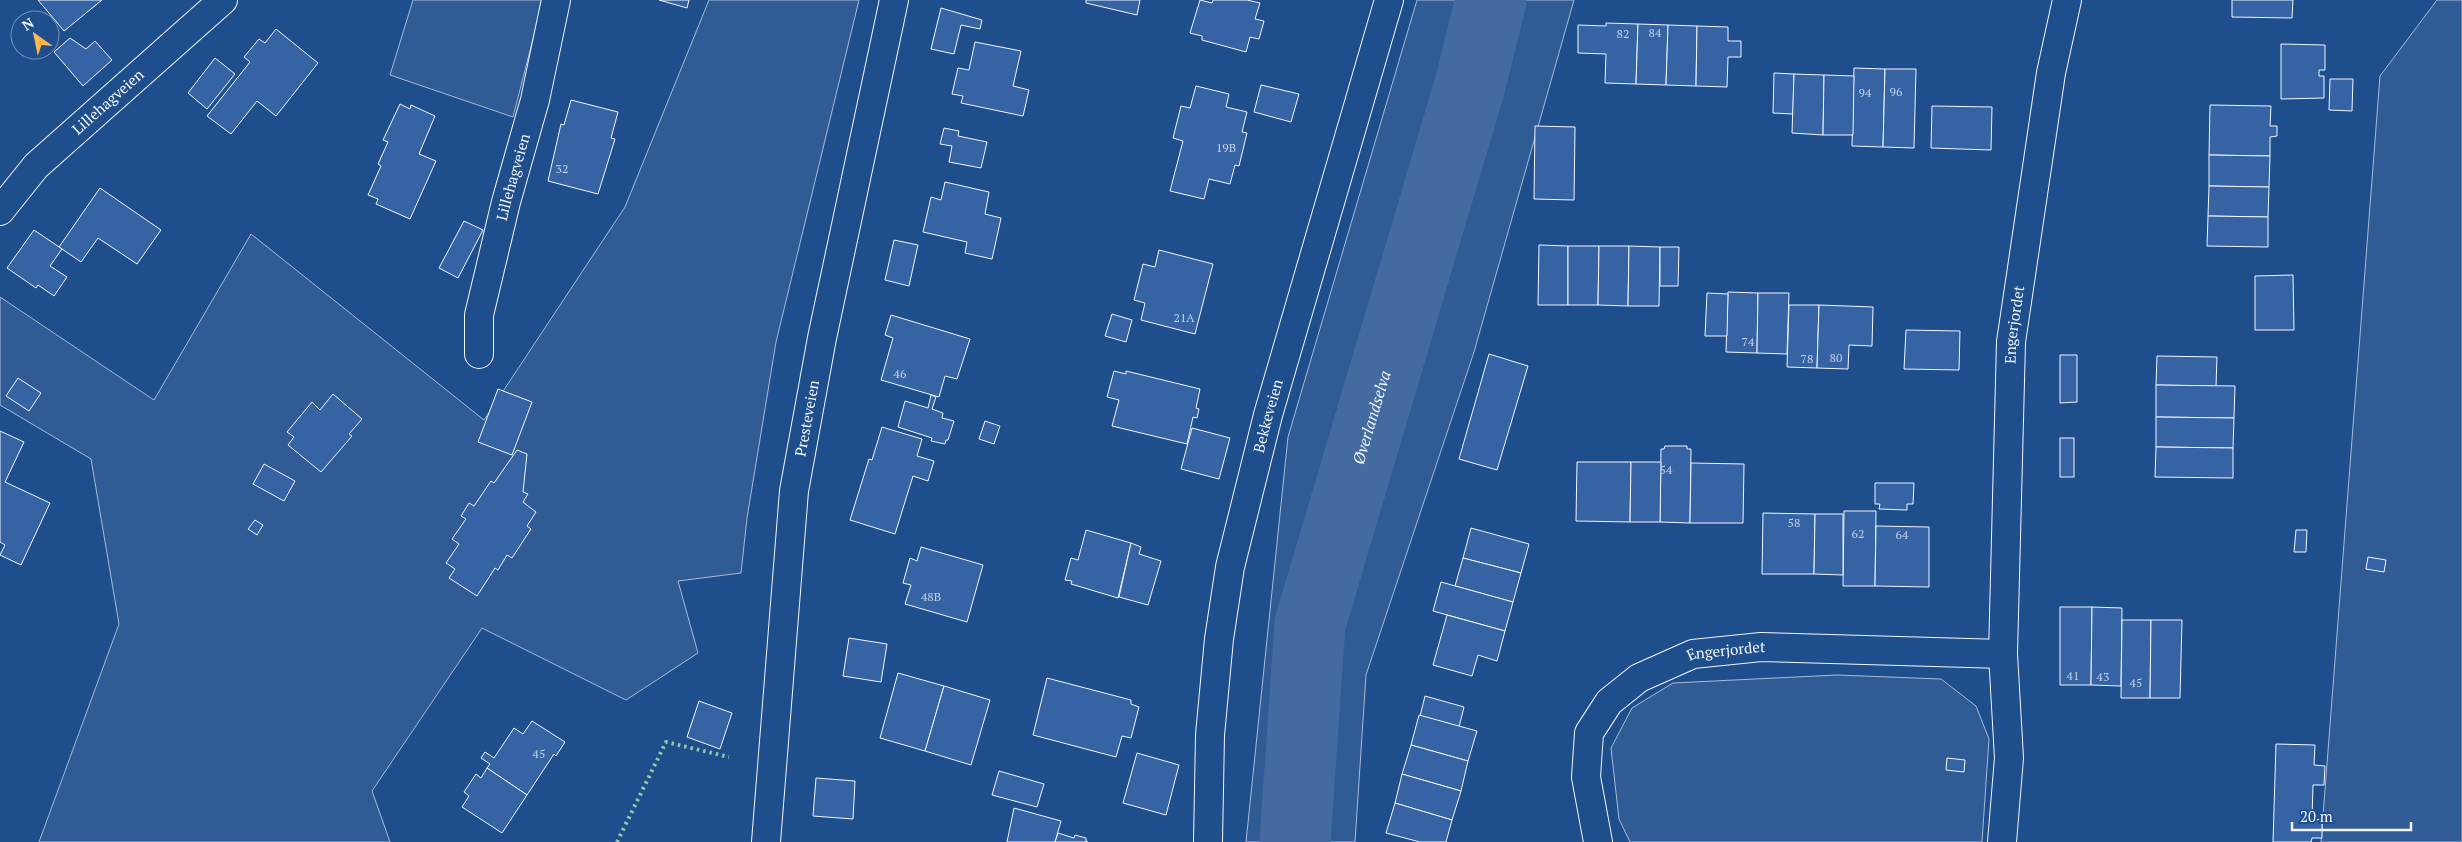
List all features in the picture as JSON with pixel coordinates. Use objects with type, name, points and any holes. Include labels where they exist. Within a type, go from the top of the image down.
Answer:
[{"type":"street","name":"Lillehagveien","points":[[0,210],[36,166],[223,0]]},
{"type":"street","name":"Lillehagveien","points":[[479,354],[479,315],[506,202],[535,100],[556,0]]},
{"type":"street","name":"Presteveien","points":[[766,842],[794,491],[822,338],[894,0]]},
{"type":"street","name":"Bekkeveien","points":[[1208,842],[1210,735],[1219,639],[1230,568],[1268,415],[1388,0]]},
{"type":"street","name":"Engerjordet","points":[[2002,842],[2009,758],[2002,654],[2011,342],[2051,74],[2067,0]]},
{"type":"street","name":"Engerjordet","points":[[1598,842],[1586,777],[1589,733],[1609,702],[1639,678],[1693,654],[1761,647],[2002,654]]},
{"type":"shaded area","points":[[413,0],[543,0],[513,117],[390,75]]},
{"type":"shaded area","points":[[709,0],[859,0],[776,342],[747,518],[741,573],[678,581],[698,653],[626,700],[482,628],[372,791],[390,842],[39,842],[119,624],[91,459],[0,405],[0,297],[154,400],[251,234],[484,420],[625,207]]},
{"type":"shaded area","points":[[1417,0],[1574,0],[1474,352],[1366,675],[1355,842],[1246,842],[1288,437]]},
{"type":"shaded area","points":[[2437,0],[2462,0],[2462,842],[2321,842],[2380,76]]},
{"type":"shaded area","points":[[1837,675],[1941,679],[1976,706],[1989,739],[1982,842],[1630,842],[1619,819],[1611,748],[1632,708],[1673,683]]},
{"type":"building","points":[[38,0],[102,0],[64,31],[60,26],[60,10],[46,10]]},
{"type":"building","points":[[659,0],[689,0],[687,8]]},
{"type":"building","points":[[1086,0],[1140,0],[1137,15],[1086,3]]},
{"type":"building","points":[[1200,0],[1212,3],[1213,0],[1247,0],[1260,3],[1255,19],[1264,21],[1259,39],[1250,37],[1246,52],[1202,40],[1202,36],[1190,33]]},
{"type":"building","points":[[2232,0],[2293,0],[2292,18],[2232,17]]},
{"type":"building","points":[[941,8],[982,20],[980,29],[961,25],[954,54],[931,49]]},
{"type":"building","points":[[1606,23],[1638,24],[1636,84],[1605,83],[1606,54],[1578,53],[1578,25],[1606,26]]},
{"type":"building","points":[[1638,24],[1668,25],[1666,85],[1636,84]]},
{"type":"building","points":[[1668,25],[1697,26],[1696,86],[1666,85]]},
{"type":"building","points":[[1697,26],[1728,27],[1728,41],[1741,41],[1741,57],[1728,57],[1727,87],[1696,86]]},
{"type":"building","points":[[276,29],[318,63],[276,116],[257,101],[231,134],[207,116],[250,62],[244,57],[259,39],[265,43]]},
{"type":"building","points":[[70,38],[86,49],[95,41],[112,60],[83,86],[60,59],[60,47]]},
{"type":"building","points":[[975,42],[1021,51],[1013,86],[1029,90],[1023,116],[961,103],[963,96],[952,94],[958,68],[969,70]]},
{"type":"building","points":[[2281,44],[2325,45],[2325,70],[2319,70],[2319,76],[2324,76],[2324,98],[2281,99]]},
{"type":"building","points":[[215,58],[235,74],[207,109],[188,93]]},
{"type":"building","points":[[1854,68],[1885,69],[1883,147],[1852,146]]},
{"type":"building","points":[[1885,69],[1916,69],[1914,148],[1883,147]]},
{"type":"building","points":[[1774,73],[1794,74],[1793,114],[1773,113]]},
{"type":"building","points":[[1794,74],[1824,75],[1823,135],[1792,133]]},
{"type":"building","points":[[1824,75],[1854,76],[1853,135],[1823,135]]},
{"type":"building","points":[[2330,79],[2353,79],[2352,111],[2329,110]]},
{"type":"building","points":[[1261,85],[1299,94],[1291,122],[1254,112]]},
{"type":"building","points":[[1196,86],[1229,94],[1226,107],[1247,112],[1242,132],[1247,133],[1239,166],[1235,165],[1230,184],[1209,179],[1204,199],[1170,191],[1183,141],[1173,138],[1181,106],[1190,108]]},
{"type":"building","points":[[571,100],[618,112],[611,138],[615,139],[598,194],[548,181],[561,124],[564,125]]},
{"type":"building","points":[[400,104],[410,109],[411,105],[435,116],[419,154],[436,161],[410,219],[376,204],[378,199],[368,195],[381,166],[378,164],[388,142],[383,140]]},
{"type":"building","points":[[2210,105],[2271,106],[2270,126],[2277,126],[2277,136],[2270,137],[2270,156],[2209,155]]},
{"type":"building","points":[[1932,106],[1992,107],[1991,150],[1931,148]]},
{"type":"building","points":[[1535,126],[1575,127],[1574,200],[1534,199]]},
{"type":"building","points":[[944,128],[959,131],[958,136],[987,142],[981,168],[949,162],[952,146],[940,144]]},
{"type":"building","points":[[2209,155],[2270,156],[2269,187],[2209,186]]},
{"type":"building","points":[[945,182],[989,192],[985,214],[1001,218],[992,259],[965,253],[967,242],[923,232],[931,197],[941,200]]},
{"type":"building","points":[[2209,186],[2269,187],[2268,217],[2208,216]]},
{"type":"building","points":[[100,188],[161,230],[137,264],[98,238],[81,262],[59,247]]},
{"type":"building","points":[[2208,216],[2268,217],[2268,247],[2207,246]]},
{"type":"building","points":[[464,221],[483,230],[458,278],[439,268]]},
{"type":"building","points":[[34,230],[62,249],[50,266],[67,277],[54,296],[38,285],[36,288],[7,268]]},
{"type":"building","points":[[894,240],[918,245],[909,286],[885,280]]},
{"type":"building","points":[[1539,245],[1568,246],[1568,305],[1538,305]]},
{"type":"building","points":[[1568,246],[1599,246],[1598,305],[1568,305]]},
{"type":"building","points":[[1599,246],[1629,246],[1628,306],[1598,305]]},
{"type":"building","points":[[1629,246],[1660,247],[1659,306],[1628,306]]},
{"type":"building","points":[[1660,247],[1679,247],[1678,286],[1660,286]]},
{"type":"building","points":[[1159,250],[1213,264],[1195,334],[1141,320],[1145,303],[1134,300],[1143,264],[1155,267]]},
{"type":"building","points":[[2293,275],[2294,330],[2255,330],[2255,276]]},
{"type":"building","points":[[1728,292],[1758,293],[1757,353],[1726,352]]},
{"type":"building","points":[[1707,293],[1728,294],[1727,336],[1705,336]]},
{"type":"building","points":[[1758,293],[1789,293],[1787,354],[1757,353]]},
{"type":"building","points":[[1789,305],[1819,305],[1817,368],[1787,367]]},
{"type":"building","points":[[1819,305],[1873,307],[1872,346],[1849,345],[1848,369],[1817,368]]},
{"type":"building","points":[[1112,314],[1132,320],[1126,342],[1105,336]]},
{"type":"building","points":[[891,315],[970,339],[957,379],[945,376],[939,397],[881,380],[893,338],[885,335]]},
{"type":"building","points":[[1906,330],[1960,331],[1959,370],[1904,369]]},
{"type":"building","points":[[1489,354],[1528,366],[1497,470],[1459,459]]},
{"type":"building","points":[[2060,355],[2077,355],[2077,402],[2060,403]]},
{"type":"building","points":[[2157,356],[2217,357],[2216,386],[2156,385]]},
{"type":"building","points":[[1114,371],[1126,374],[1126,371],[1200,389],[1196,408],[1199,409],[1197,418],[1193,417],[1187,444],[1112,426],[1119,400],[1107,397]]},
{"type":"building","points":[[18,378],[41,393],[29,411],[6,396]]},
{"type":"building","points":[[2156,385],[2235,386],[2234,418],[2156,417]]},
{"type":"building","points":[[498,389],[532,402],[512,455],[478,442]]},
{"type":"building","points":[[333,394],[362,419],[349,434],[352,436],[321,472],[288,445],[294,437],[287,432],[312,402],[320,410]]},
{"type":"building","points":[[931,395],[936,397],[932,409],[943,413],[942,418],[954,421],[945,444],[931,441],[932,438],[898,427],[905,401],[928,408]]},
{"type":"building","points":[[2156,417],[2234,418],[2233,448],[2156,447]]},
{"type":"building","points":[[985,421],[1000,426],[994,444],[979,439]]},
{"type":"building","points":[[882,427],[922,439],[917,456],[934,461],[928,481],[913,476],[895,534],[850,520],[869,459],[872,460]]},
{"type":"building","points":[[1192,428],[1230,438],[1219,479],[1181,469]]},
{"type":"building","points":[[0,431],[24,442],[5,482],[50,503],[21,565],[0,555],[5,545],[0,542]]},
{"type":"building","points":[[2060,438],[2074,438],[2074,477],[2060,477]]},
{"type":"building","points":[[1665,446],[1687,446],[1687,449],[1691,449],[1690,523],[1660,522],[1661,449],[1664,449]]},
{"type":"building","points":[[2156,447],[2233,448],[2233,478],[2155,477]]},
{"type":"building","points":[[517,450],[527,454],[523,492],[528,494],[523,502],[536,512],[527,526],[531,529],[512,558],[507,555],[498,570],[495,568],[477,596],[449,578],[455,569],[446,563],[459,544],[452,539],[466,519],[461,516],[469,503],[474,506],[491,481],[494,483]]},
{"type":"building","points":[[1577,462],[1631,462],[1630,522],[1576,521]]},
{"type":"building","points":[[1631,462],[1661,462],[1660,522],[1630,522]]},
{"type":"building","points":[[1691,463],[1744,464],[1743,523],[1690,523]]},
{"type":"building","points":[[264,464],[295,481],[284,501],[253,484]]},
{"type":"building","points":[[1875,483],[1914,483],[1913,504],[1907,504],[1907,510],[1879,509],[1880,504],[1875,504]]},
{"type":"building","points":[[1844,511],[1876,511],[1875,586],[1843,586]]},
{"type":"building","points":[[1763,513],[1815,514],[1814,574],[1762,574]]},
{"type":"building","points":[[1815,514],[1843,514],[1843,575],[1814,574]]},
{"type":"building","points":[[255,520],[263,525],[257,535],[248,529]]},
{"type":"building","points":[[1876,526],[1929,527],[1929,587],[1875,586]]},
{"type":"building","points":[[1471,528],[1529,544],[1521,573],[1463,558]]},
{"type":"building","points":[[1086,530],[1131,543],[1118,598],[1071,584],[1072,581],[1065,580],[1071,558],[1078,560]]},
{"type":"building","points":[[2296,530],[2307,530],[2306,552],[2294,552]]},
{"type":"building","points":[[1131,543],[1141,547],[1139,554],[1161,561],[1148,605],[1119,597]]},
{"type":"building","points":[[921,547],[983,565],[967,622],[905,604],[911,585],[903,583],[910,558],[917,561]]},
{"type":"building","points":[[2368,557],[2386,560],[2384,572],[2366,569]]},
{"type":"building","points":[[1463,558],[1521,573],[1513,602],[1455,586]]},
{"type":"building","points":[[1441,582],[1513,602],[1505,631],[1433,611]]},
{"type":"building","points":[[2060,607],[2092,607],[2091,685],[2060,685]]},
{"type":"building","points":[[2092,607],[2122,608],[2121,686],[2091,685]]},
{"type":"building","points":[[1447,615],[1505,631],[1497,661],[1478,655],[1472,676],[1433,665]]},
{"type":"building","points":[[2122,620],[2151,620],[2150,698],[2121,698]]},
{"type":"building","points":[[2151,620],[2182,620],[2180,698],[2150,698]]},
{"type":"building","points":[[849,638],[887,644],[881,682],[843,676]]},
{"type":"building","points":[[898,673],[944,686],[925,751],[880,738]]},
{"type":"building","points":[[1047,678],[1131,700],[1131,704],[1139,707],[1131,738],[1122,736],[1116,757],[1033,735]]},
{"type":"building","points":[[944,686],[990,700],[971,765],[925,751]]},
{"type":"building","points":[[1425,696],[1464,707],[1459,727],[1420,716]]},
{"type":"building","points":[[699,701],[732,713],[720,749],[687,737]]},
{"type":"building","points":[[1419,715],[1477,731],[1468,761],[1411,745]]},
{"type":"building","points":[[532,721],[565,742],[556,756],[554,754],[527,795],[487,768],[490,764],[481,758],[485,752],[494,758],[514,728],[523,734]]},
{"type":"building","points":[[2276,744],[2315,745],[2314,765],[2325,766],[2324,785],[2313,785],[2312,819],[2322,820],[2322,838],[2312,838],[2311,842],[2273,842]]},
{"type":"building","points":[[1411,745],[1468,761],[1461,791],[1402,774]]},
{"type":"building","points":[[1137,753],[1179,765],[1166,815],[1123,803]]},
{"type":"building","points":[[1947,758],[1965,760],[1964,772],[1946,770]]},
{"type":"building","points":[[487,768],[527,795],[502,833],[462,807],[469,796],[464,792],[476,774],[481,778]]},
{"type":"building","points":[[999,771],[1044,784],[1037,807],[992,795]]},
{"type":"building","points":[[1402,774],[1461,791],[1452,820],[1395,803]]},
{"type":"building","points":[[816,778],[855,781],[853,819],[813,816]]},
{"type":"building","points":[[1395,803],[1452,820],[1446,842],[1420,842],[1386,833]]},
{"type":"building","points":[[1014,808],[1061,821],[1055,842],[1007,842]]},
{"type":"building","points":[[1058,833],[1074,838],[1075,835],[1086,838],[1088,842],[1055,842]]},
{"type":"waterway","name":"Øverlandselva","points":[[1295,842],[1310,624],[1470,85],[1491,0]]},
{"type":"hedge","points":[[617,842],[666,742],[729,757]]}]
